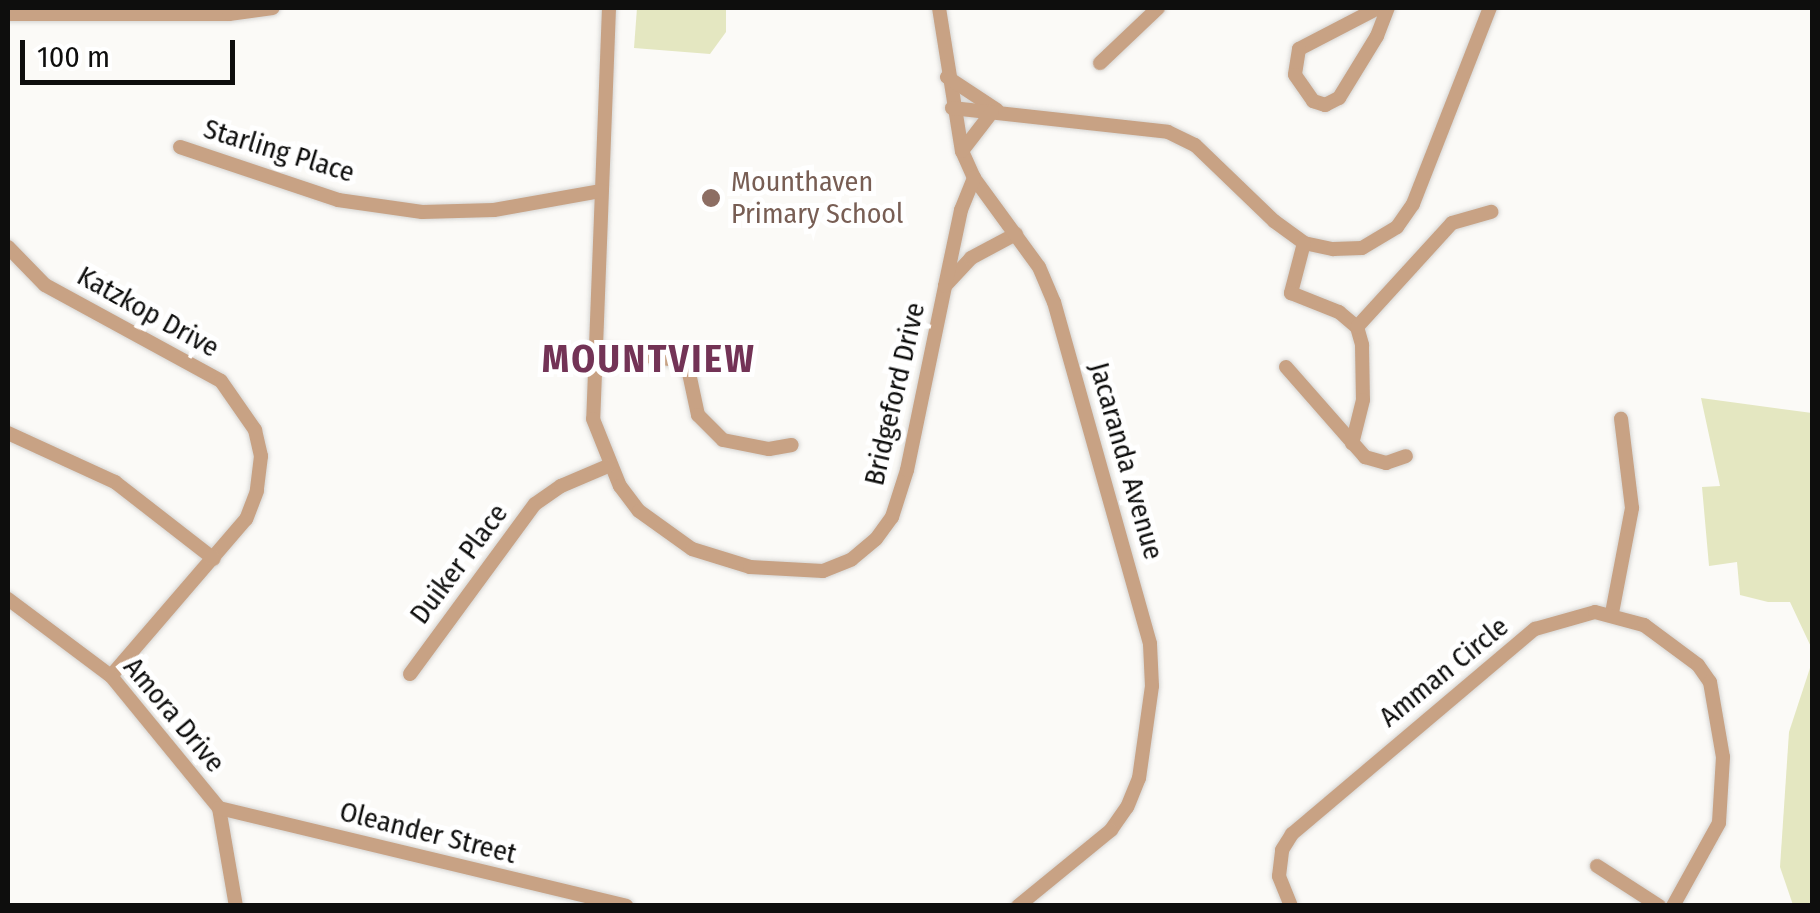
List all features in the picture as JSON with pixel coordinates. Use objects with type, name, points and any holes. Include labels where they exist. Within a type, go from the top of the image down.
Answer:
[{"type":"street","points":[[8,14],[228,14],[273,8]]},
{"type":"street","name":"Bridgeford Drive","points":[[609,8],[593,419],[608,466],[640,511],[692,549],[750,567],[823,571],[852,558],[876,539],[892,517],[907,470],[945,286],[971,258],[1016,234]]},
{"type":"street","name":"Jacaranda Avenue","points":[[939,8],[952,108],[962,150],[974,178],[1040,268],[1054,302],[1150,644],[1152,686],[1138,778],[1126,807],[1111,830],[1018,906]]},
{"type":"street","points":[[1100,64],[1158,8]]},
{"type":"street","points":[[1378,8],[1299,49],[1295,74],[1313,101],[1325,105],[1339,98],[1377,36],[1388,8]]},
{"type":"street","points":[[952,108],[1168,132],[1195,145],[1274,221],[1304,243],[1334,249],[1362,248],[1397,228],[1413,204],[1490,8]]},
{"type":"street","points":[[947,77],[997,112]]},
{"type":"street","points":[[962,150],[997,112]]},
{"type":"street","name":"Starling Place","points":[[180,147],[338,200],[422,212],[494,210],[600,191]]},
{"type":"street","points":[[945,286],[962,210],[974,178]]},
{"type":"street","points":[[1357,326],[1452,223],[1491,212]]},
{"type":"street","points":[[1304,243],[1292,293],[1340,312],[1357,326],[1366,370],[1352,444]]},
{"type":"street","name":"Katzkop Drive","points":[[8,247],[45,284],[221,380],[247,413],[260,456],[258,491],[246,519],[111,676]]},
{"type":"street","points":[[595,349],[676,360],[688,374],[698,415],[723,440],[769,449],[792,445]]},
{"type":"street","points":[[1286,367],[1352,444],[1375,463],[1406,456]]},
{"type":"street","points":[[1621,419],[1632,508],[1612,613],[1644,625],[1698,665],[1710,682],[1724,757],[1719,823],[1673,906]]},
{"type":"street","points":[[8,433],[115,482],[214,559]]},
{"type":"street","name":"Duiker Place","points":[[410,674],[500,546],[536,504],[561,486],[608,466]]},
{"type":"street","name":"Amora Drive","points":[[8,599],[111,676],[219,808],[236,906]]},
{"type":"street","name":"Amman Circle","points":[[1291,906],[1279,876],[1282,850],[1292,834],[1535,628],[1569,616],[1612,613]]},
{"type":"street","name":"Oleander Street","points":[[219,808],[626,906]]},
{"type":"street","points":[[1598,866],[1659,906]]},
{"type":"green space","points":[[637,8],[726,8],[726,32],[710,54],[634,48]]},
{"type":"green space","points":[[1701,398],[1812,413],[1812,649],[1790,602],[1768,602],[1740,595],[1737,562],[1709,566],[1702,487],[1720,486]]},
{"type":"green space","points":[[1812,662],[1812,905],[1793,905],[1780,867],[1789,732]]},
{"type":"place","name":"Mounthaven Primary School","points":[[711,198]]},
{"type":"district","name":"MOUNTVIEW","points":[[649,360]]}]
